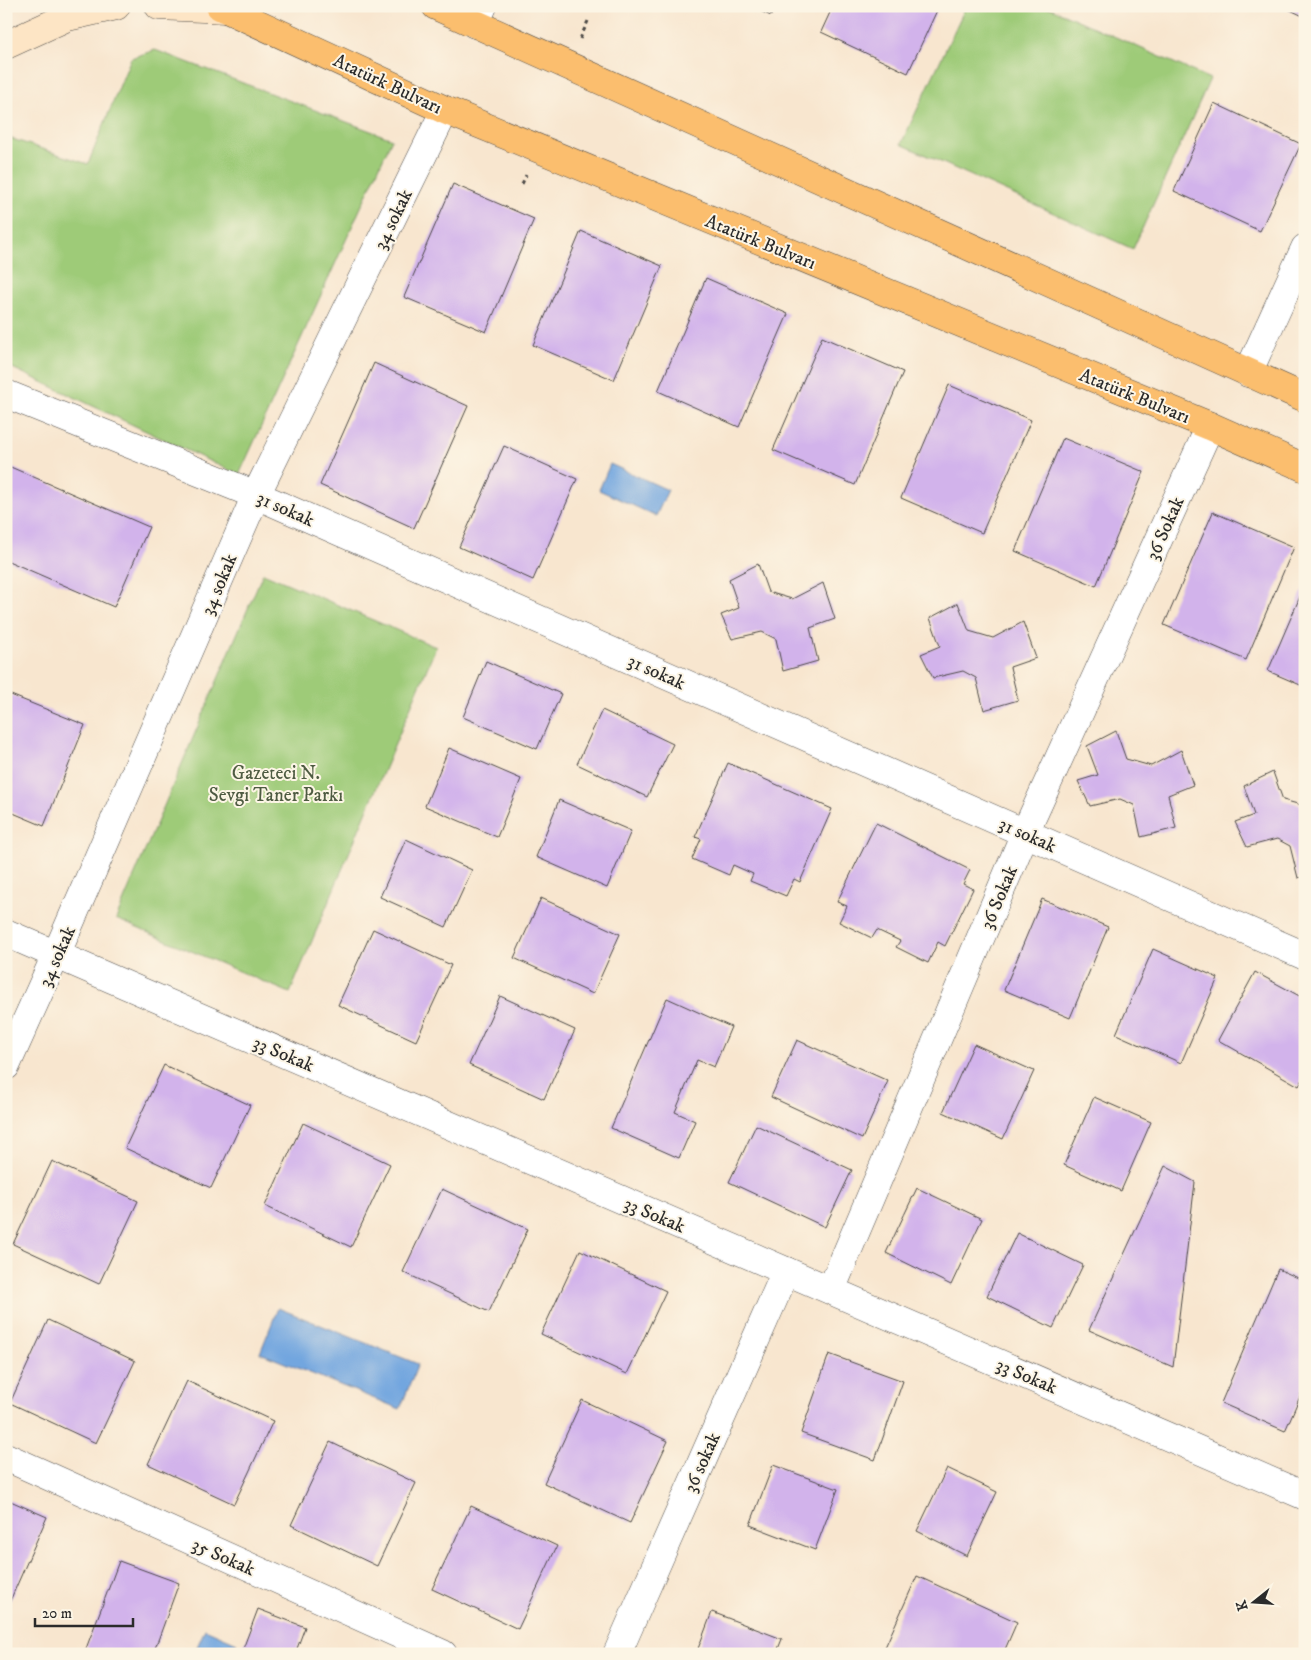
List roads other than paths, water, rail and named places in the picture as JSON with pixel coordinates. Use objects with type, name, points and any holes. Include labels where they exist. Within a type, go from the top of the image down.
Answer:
[{"type":"main road","points":[[6,45],[67,17],[116,6]]},
{"type":"main road","points":[[159,6],[223,7]]},
{"type":"main road","points":[[436,6],[479,15],[1305,398]]},
{"type":"main road","name":"Atatürk Bulvarı","points":[[223,7],[445,110],[1210,426],[1305,468]]},
{"type":"street","name":"34 sokak","points":[[6,1066],[256,495],[445,110]]},
{"type":"street","points":[[1248,373],[1305,248]]},
{"type":"street","name":"31 sokak","points":[[6,394],[256,495],[1305,956]]},
{"type":"street","name":"36 Sokak","points":[[831,1290],[1025,833],[1210,426]]},
{"type":"street","name":"33 Sokak","points":[[6,933],[1305,1496]]},
{"type":"street","name":"36 sokak","points":[[617,1654],[786,1271]]},
{"type":"street","name":"35 Sokak","points":[[6,1458],[442,1654]]},
{"type":"water","points":[[610,464],[668,490],[656,516],[599,490]]},
{"type":"water","points":[[278,1308],[418,1364],[400,1409],[260,1353]]},
{"type":"water","points":[[205,1629],[237,1643],[232,1654],[194,1654]]},
{"type":"park label","name":"Gazeteci N. Sevgi Taner Parkı","points":[[276,783]]}]
